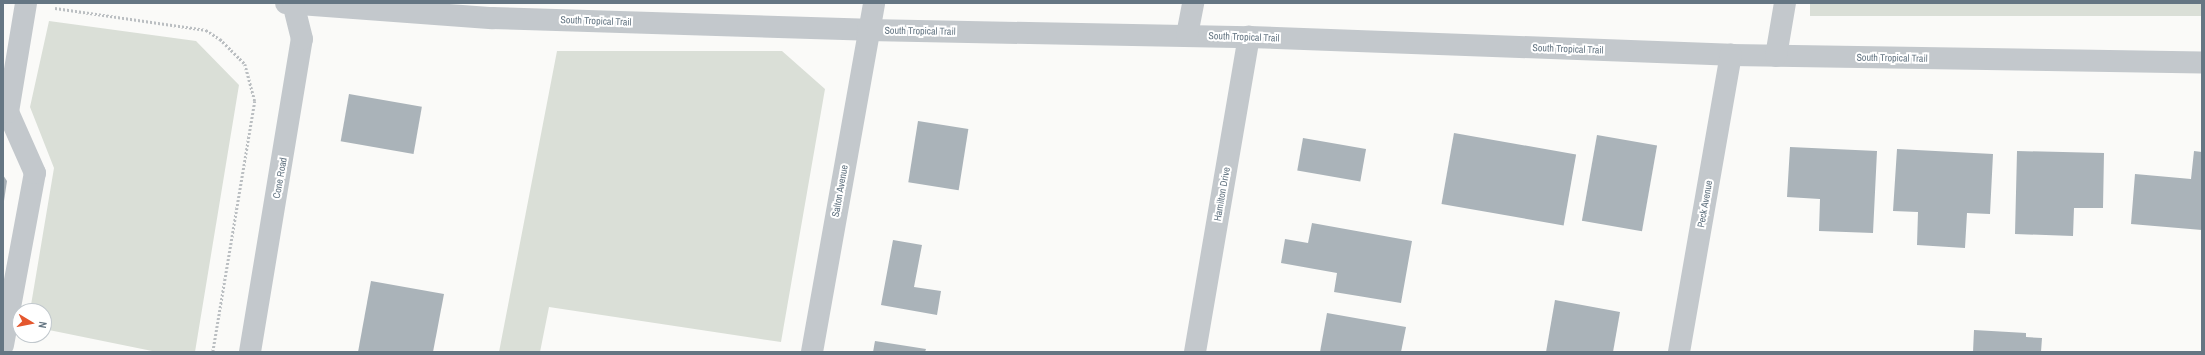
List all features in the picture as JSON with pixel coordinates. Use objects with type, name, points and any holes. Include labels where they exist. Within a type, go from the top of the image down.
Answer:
[{"type":"street","points":[[3,345],[35,173],[8,112],[26,3]]},
{"type":"street","name":"South Tropical Trail","points":[[291,3],[492,18],[868,30],[1187,35],[1731,55],[2202,62]]},
{"type":"street","name":"Cone Road","points":[[250,352],[302,39],[291,3]]},
{"type":"street","name":"Salton Avenue","points":[[812,352],[874,3]]},
{"type":"street","points":[[1187,35],[1193,3]]},
{"type":"street","points":[[1776,56],[1785,3]]},
{"type":"street","name":"Hamilton Drive","points":[[1195,352],[1249,37]]},
{"type":"street","name":"Peck Avenue","points":[[1679,352],[1731,55]]},
{"type":"path","points":[[26,3],[206,30],[220,39],[245,64],[255,102],[213,352]]},
{"type":"shaded area","points":[[1810,3],[2202,3],[2202,16],[1810,16]]},
{"type":"shaded area","points":[[49,21],[196,41],[239,85],[195,352],[157,352],[52,331],[52,303],[31,303],[54,168],[30,107]]},
{"type":"shaded area","points":[[557,51],[782,51],[825,89],[781,342],[549,307],[540,352],[499,352]]},
{"type":"building","points":[[349,94],[422,107],[414,154],[341,141]]},
{"type":"building","points":[[918,121],[968,129],[959,190],[908,182]]},
{"type":"building","points":[[1454,133],[1576,155],[1564,225],[1441,204]]},
{"type":"building","points":[[1597,135],[1657,146],[1642,231],[1582,221]]},
{"type":"building","points":[[1303,138],[1366,149],[1360,182],[1297,170]]},
{"type":"building","points":[[1790,147],[1877,151],[1873,233],[1819,231],[1820,199],[1787,197]]},
{"type":"building","points":[[1897,149],[1993,154],[1990,214],[1967,213],[1965,248],[1917,245],[1918,212],[1893,211]]},
{"type":"building","points":[[2017,151],[2104,153],[2103,208],[2074,208],[2073,236],[2015,234]]},
{"type":"building","points":[[2194,151],[2202,152],[2202,230],[2131,224],[2135,174],[2191,179]]},
{"type":"building","points":[[3,175],[7,181],[4,201],[3,201]]},
{"type":"building","points":[[1312,223],[1412,241],[1401,303],[1334,292],[1337,273],[1281,263],[1285,239],[1308,243]]},
{"type":"building","points":[[893,240],[922,245],[914,287],[941,291],[937,315],[881,305]]},
{"type":"building","points":[[371,281],[444,294],[433,352],[358,352]]},
{"type":"building","points":[[1555,300],[1620,312],[1613,352],[1546,352]]},
{"type":"building","points":[[1327,313],[1406,327],[1401,352],[1320,352]]},
{"type":"building","points":[[1974,330],[2026,333],[2026,337],[2042,338],[2041,352],[1973,352]]},
{"type":"building","points":[[875,341],[926,349],[925,352],[873,352]]}]
